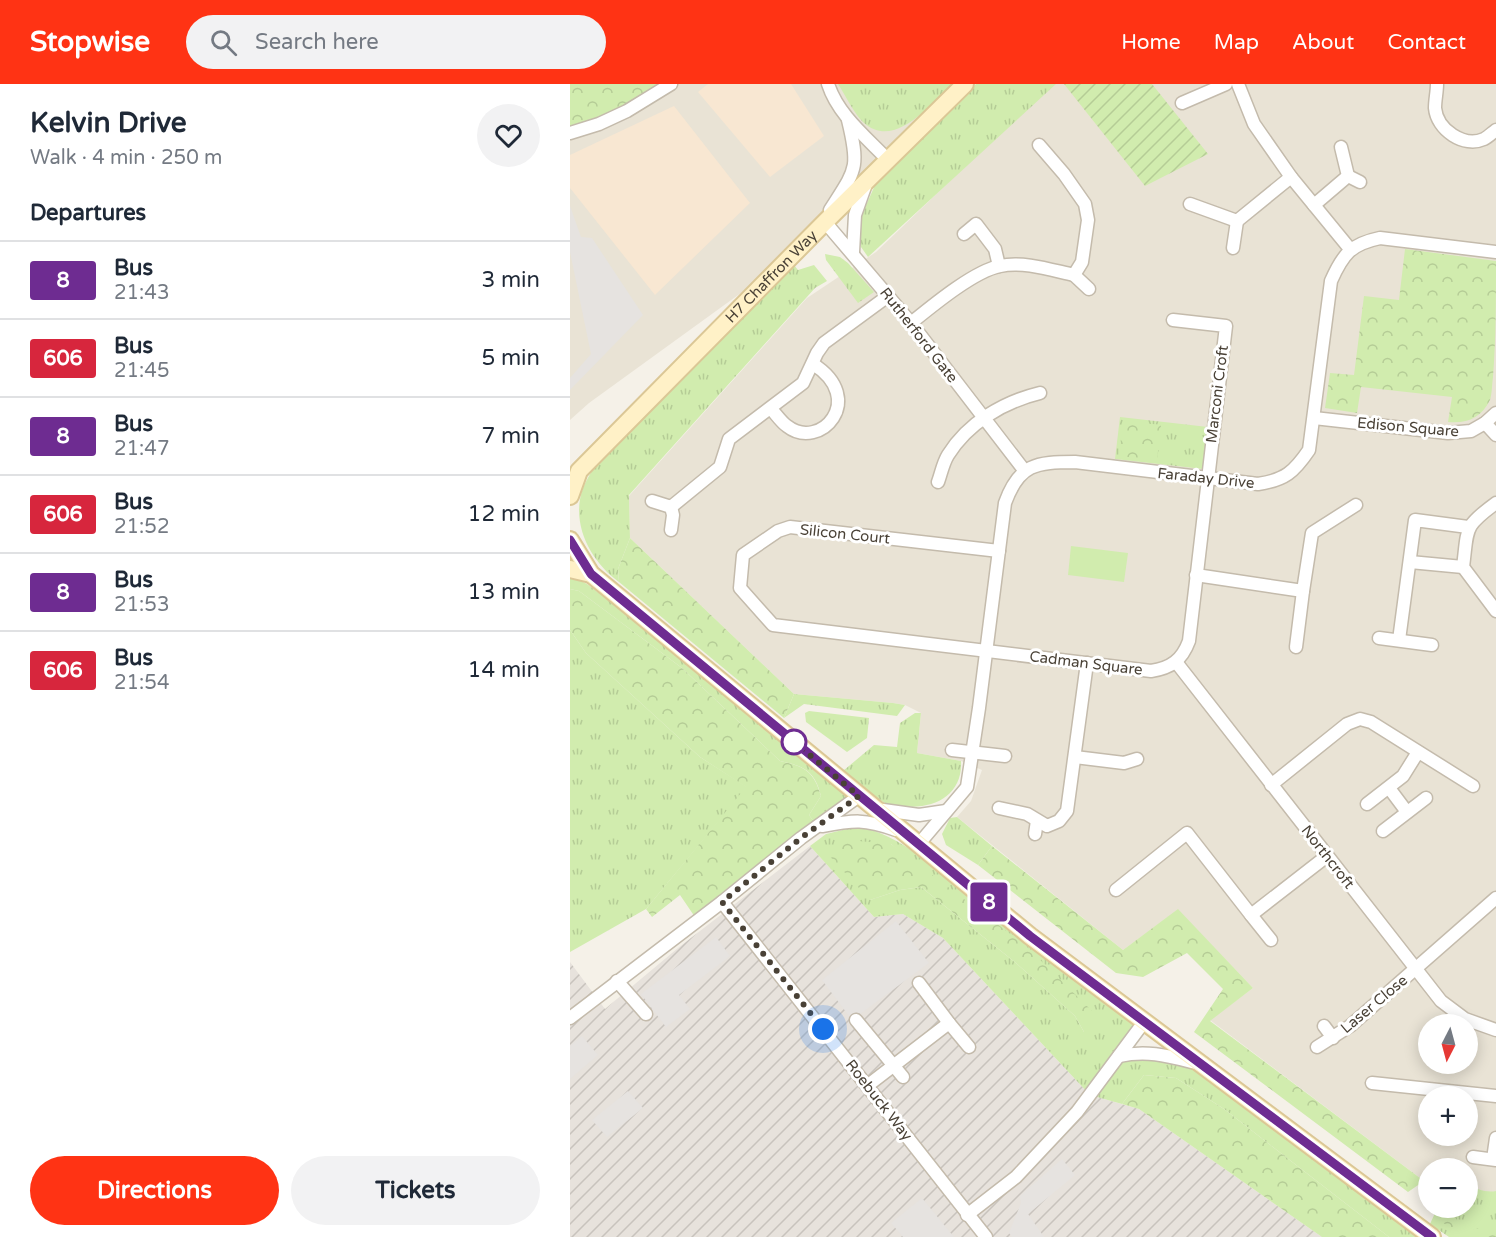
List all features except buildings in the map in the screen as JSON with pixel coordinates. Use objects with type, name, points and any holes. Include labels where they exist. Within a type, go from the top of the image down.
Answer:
[{"type":"street","points":[[570,133],[599,124],[627,111],[670,84]]},
{"type":"street","points":[[828,84],[848,120],[888,160]]},
{"type":"street","name":"H7 Chaffron Way","points":[[570,496],[575,473],[820,226],[965,84]]},
{"type":"street","points":[[1182,103],[1226,84]]},
{"type":"street","points":[[1238,84],[1254,124],[1291,177],[1350,249],[1366,241],[1380,238],[1496,252]]},
{"type":"street","points":[[1443,84],[1435,108],[1438,119],[1446,131],[1466,141],[1483,140],[1496,130]]},
{"type":"street","points":[[820,226],[855,169],[855,147],[848,120]]},
{"type":"street","points":[[1039,145],[1064,174],[1085,204],[1088,220],[1082,262],[1074,275]]},
{"type":"street","points":[[1341,147],[1348,176],[1360,182]]},
{"type":"street","points":[[1314,205],[1348,176]]},
{"type":"street","points":[[1233,248],[1238,221],[1291,177]]},
{"type":"street","points":[[853,252],[855,215],[867,180]]},
{"type":"street","points":[[1190,204],[1238,221]]},
{"type":"street","points":[[964,234],[976,224],[995,249],[999,266]]},
{"type":"street","name":"Rutherford Gate","points":[[820,226],[853,252],[911,323],[1024,470]]},
{"type":"street","name":"Faraday Drive","points":[[1024,470],[1036,465],[1055,462],[1075,462],[1258,484],[1277,481],[1296,470],[1309,450],[1331,282],[1337,267],[1350,249]]},
{"type":"street","points":[[911,323],[956,288],[999,266],[1022,264],[1074,275],[1089,289]]},
{"type":"street","points":[[671,507],[720,467],[729,440],[803,383],[817,353],[824,344],[888,296]]},
{"type":"street","name":"Marconi Croft","points":[[1173,320],[1226,326],[1207,478]]},
{"type":"street","points":[[771,409],[788,427],[806,433],[821,430],[832,420],[838,405],[837,387],[826,372],[813,364]]},
{"type":"street","points":[[938,482],[946,457],[960,439],[984,418],[1005,405],[1040,393]]},
{"type":"street","name":"Edison Square","points":[[1314,418],[1448,434],[1471,431],[1496,413]]},
{"type":"street","points":[[1485,423],[1496,435]]},
{"type":"street","points":[[918,845],[967,787],[1005,502],[1011,485],[1024,470]]},
{"type":"street","points":[[1176,662],[1184,654],[1189,641],[1207,478]]},
{"type":"street","points":[[652,501],[671,507]]},
{"type":"street","points":[[1496,503],[1468,527],[1463,567],[1496,611]]},
{"type":"street","points":[[1296,647],[1312,533],[1356,505]]},
{"type":"street","points":[[671,507],[674,515],[671,530]]},
{"type":"street","points":[[1399,640],[1415,520],[1468,527]]},
{"type":"street","name":"Silicon Court","points":[[986,651],[773,625],[740,588],[743,555],[778,531],[790,527],[999,551]]},
{"type":"street","points":[[570,540],[591,574],[1030,936],[1428,1233]]},
{"type":"street","points":[[1410,562],[1463,567]]},
{"type":"street","points":[[570,569],[591,574]]},
{"type":"street","points":[[1196,575],[1303,591]]},
{"type":"street","points":[[1379,638],[1432,645]]},
{"type":"street","name":"Cadman Square","points":[[986,651],[1151,671],[1164,669],[1176,662]]},
{"type":"street","name":"Northcroft","points":[[1176,662],[1441,1001],[1465,1018],[1496,1030]]},
{"type":"street","points":[[999,808],[1027,814],[1047,826],[1059,821],[1067,811],[1087,663]]},
{"type":"street","points":[[1271,785],[1347,724],[1359,719],[1371,722],[1473,786]]},
{"type":"street","points":[[952,750],[1006,754]]},
{"type":"street","points":[[1367,804],[1403,776],[1418,752]]},
{"type":"street","points":[[1075,757],[1124,763],[1137,759]]},
{"type":"street","points":[[1389,788],[1407,812]]},
{"type":"street","points":[[570,1018],[859,796]]},
{"type":"street","points":[[1383,831],[1426,798]]},
{"type":"street","points":[[875,809],[919,815],[946,811]]},
{"type":"street","points":[[818,827],[857,820],[870,821],[903,832]]},
{"type":"street","points":[[1035,834],[1037,821]]},
{"type":"street","points":[[1116,890],[1191,830],[1271,940]]},
{"type":"street","points":[[1251,915],[1328,856]]},
{"type":"street","name":"Laser Close","points":[[1317,1047],[1350,1026],[1496,898]]},
{"type":"street","name":"Roebuck Way","points":[[722,902],[986,1237]]},
{"type":"street","points":[[617,981],[646,1014]]},
{"type":"street","points":[[919,983],[969,1047]]},
{"type":"street","points":[[856,1020],[903,1077]]},
{"type":"street","points":[[968,1215],[1016,1177],[1077,1112],[1144,1022]]},
{"type":"street","points":[[867,1086],[949,1023]]},
{"type":"street","name":"Laser Close","points":[[1324,1026],[1333,1038]]},
{"type":"street","points":[[1119,1056],[1154,1053],[1200,1064]]},
{"type":"street","points":[[1372,1083],[1496,1096]]},
{"type":"street","points":[[1473,1157],[1495,1160],[1496,1138]]},
{"type":"shaded area","points":[[570,84],[965,84],[788,259],[589,403],[570,420]]},
{"type":"shaded area","points":[[708,84],[791,84],[824,136],[770,177],[698,92]]},
{"type":"shaded area","points":[[1051,84],[1496,84],[1496,1237],[1477,1218],[1478,1158],[1418,1158],[1418,1176],[1210,1020],[1253,988],[1178,910],[1123,950],[957,817],[971,801],[982,770],[961,761],[917,753],[921,713],[905,705],[893,703],[794,694],[630,538],[629,496],[807,298],[876,252]]},
{"type":"shaded area","points":[[674,106],[750,203],[655,295],[570,188],[570,155]]},
{"type":"shaded area","points":[[570,206],[581,237],[592,238],[643,315],[570,390],[570,378],[591,354],[570,252]]},
{"type":"shaded area","points":[[810,846],[874,917],[903,914],[943,938],[1090,1095],[1139,1109],[1322,1237],[570,1237],[570,962],[605,1009],[678,948]]},
{"type":"shaded area","points":[[896,921],[929,963],[852,1020],[822,980]]},
{"type":"shaded area","points":[[716,937],[730,956],[679,995],[690,1009],[666,1027],[641,994]]},
{"type":"shaded area","points":[[582,1036],[598,1055],[570,1079],[570,1046]]},
{"type":"shaded area","points":[[628,1091],[643,1108],[607,1137],[592,1120]]},
{"type":"shaded area","points":[[1062,1159],[1075,1175],[1028,1214],[1044,1237],[1012,1237],[1009,1233],[1021,1203],[1020,1196]]},
{"type":"shaded area","points":[[922,1198],[954,1237],[903,1237],[891,1223]]},
{"type":"green space","points":[[570,84],[671,84],[570,133]]},
{"type":"green space","points":[[838,84],[952,84],[912,121],[900,128],[888,131],[876,130],[864,123],[853,110]]},
{"type":"green space","points":[[976,84],[1056,84],[868,257],[861,247],[859,235],[862,214],[876,183]]},
{"type":"green space","points":[[1064,84],[1152,84],[1208,154],[1145,186]]},
{"type":"green space","points":[[1405,249],[1496,261],[1494,363],[1491,395],[1482,411],[1467,421],[1448,422],[1452,397],[1361,387],[1357,413],[1325,408],[1330,373],[1354,375],[1364,296],[1399,300]]},
{"type":"green space","points":[[825,254],[840,257],[848,263],[874,292],[858,303],[826,260]]},
{"type":"green space","points":[[794,265],[798,270],[814,265],[827,281],[815,288],[629,495],[630,538],[618,569],[619,582],[609,574],[592,553],[581,528],[580,502],[583,488],[594,467]]},
{"type":"green space","points":[[1120,417],[1208,427],[1203,469],[1115,459]]},
{"type":"green space","points":[[1123,421],[1161,425],[1157,460],[1119,456]]},
{"type":"green space","points":[[630,538],[794,694],[784,718],[619,582],[618,569]]},
{"type":"green space","points":[[1071,546],[1128,553],[1124,582],[1068,575]]},
{"type":"green space","points":[[570,575],[587,584],[780,730],[859,796],[818,827],[809,815],[821,796],[812,775],[796,765],[780,761],[682,668],[579,591],[570,589]]},
{"type":"green space","points":[[570,589],[579,591],[682,668],[780,761],[796,765],[807,771],[818,788],[821,796],[809,815],[818,827],[697,920],[680,895],[652,917],[646,909],[746,787],[700,757],[586,653],[570,630]]},
{"type":"green space","points":[[570,630],[586,653],[700,757],[747,787],[646,909],[570,952]]},
{"type":"green space","points":[[794,694],[905,705],[897,716],[804,704],[784,718]]},
{"type":"green space","points":[[809,711],[869,718],[867,738],[847,752],[806,722],[805,713]]},
{"type":"green space","points":[[915,713],[921,713],[917,753],[961,761],[960,773],[952,791],[936,802],[914,807],[889,805],[843,771],[874,745],[897,747],[900,723]]},
{"type":"green space","points":[[957,817],[992,846],[978,865],[946,845],[942,834],[950,818]]},
{"type":"green space","points":[[855,827],[872,830],[905,846],[1144,1022],[1119,1055],[1200,1064],[1431,1237],[1389,1237],[1224,1109],[1176,1078],[1144,1075],[1122,1104],[1090,1095],[943,938],[903,914],[874,917],[810,846],[826,834]],"holes":[[[891,844],[1097,1032],[1084,1032],[1075,1016],[1016,963],[921,887],[900,890],[870,900]]]},
{"type":"green space","points":[[847,840],[891,844],[1025,945],[1091,1010],[1098,1032],[1084,1032],[1075,1016],[1016,963],[921,887],[900,890],[870,900],[824,850]]},
{"type":"green space","points":[[992,846],[1123,950],[1178,909],[1253,988],[1210,1021],[1418,1177],[1418,1185],[1408,1192],[1194,1032],[1223,989],[1187,953],[1143,977],[1116,973],[978,865]]},
{"type":"green space","points":[[1144,1075],[1176,1078],[1224,1109],[1389,1237],[1322,1237],[1139,1109],[1122,1104]]},
{"type":"green space","points":[[1478,1189],[1496,1191],[1496,1237],[1449,1237],[1430,1224],[1433,1218],[1478,1218]]},
{"type":"green space","points":[[1445,1218],[1456,1218],[1464,1231],[1496,1228],[1496,1237],[1467,1235],[1442,1222]]},
{"type":"bus line","name":"8","points":[[570,540],[591,574],[1030,936],[1432,1237]]},
{"type":"route","points":[[794,742],[859,796],[801,838],[722,902],[823,1029]]}]
